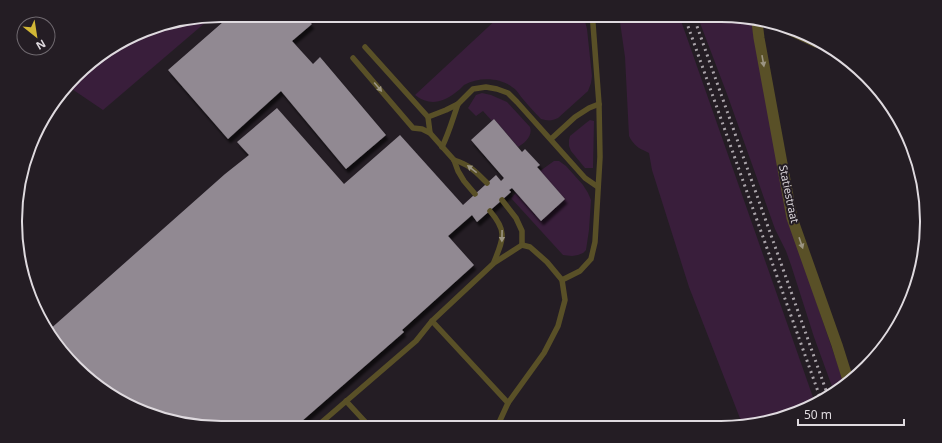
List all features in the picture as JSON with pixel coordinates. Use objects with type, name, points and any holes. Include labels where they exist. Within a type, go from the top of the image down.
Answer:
[{"type":"street","name":"Statiestraat","points":[[757,26],[792,218],[847,376]]},
{"type":"lane","points":[[562,280],[580,271],[591,259],[596,242],[600,157],[599,104],[594,22]]},
{"type":"lane","points":[[365,47],[428,117],[430,133]]},
{"type":"lane","points":[[353,58],[413,128],[422,129],[430,133],[454,160],[458,171],[475,194]]},
{"type":"lane","points":[[428,117],[458,104],[473,89],[486,87],[508,93],[585,178],[598,188]]},
{"type":"lane","points":[[442,147],[448,135],[458,104]]},
{"type":"lane","points":[[550,139],[575,117],[599,104]]},
{"type":"lane","points":[[454,160],[464,163],[470,167],[486,183]]},
{"type":"lane","points":[[502,200],[516,218],[522,231],[522,245]]},
{"type":"lane","points":[[490,211],[502,228],[502,242],[494,263]]},
{"type":"lane","points":[[323,421],[416,341],[432,321],[494,263],[522,245],[530,247],[547,262],[562,280],[565,300],[558,326],[544,353],[508,403],[500,421]]},
{"type":"lane","points":[[432,321],[508,403]]},
{"type":"lane","points":[[346,401],[364,421]]},
{"type":"shaded area","points":[[206,22],[103,110],[73,89],[80,80],[100,63],[145,37],[170,29]]},
{"type":"shaded area","points":[[493,22],[585,22],[592,76],[591,83],[588,91],[554,120],[541,119],[515,89],[501,81],[482,79],[470,82],[445,99],[435,102],[425,101],[415,95]]},
{"type":"shaded area","points":[[620,22],[681,22],[813,398],[809,400],[797,406],[772,414],[741,420],[689,287],[652,170],[649,153],[633,143],[629,136],[625,57]]},
{"type":"shaded area","points":[[700,22],[734,22],[752,25],[788,214],[843,379],[832,386],[786,251],[775,229]]},
{"type":"shaded area","points":[[482,93],[507,102],[530,127],[531,130],[528,139],[518,147],[494,119],[492,121],[483,111],[476,116],[468,108],[476,95]]},
{"type":"shaded area","points":[[590,120],[594,121],[593,168],[585,168],[571,151],[569,140],[570,136]]},
{"type":"shaded area","points":[[554,161],[559,161],[566,166],[583,185],[591,200],[586,250],[578,255],[563,255],[511,198],[516,193],[541,221],[565,199],[540,171]]},
{"type":"building","points":[[223,22],[310,22],[312,24],[292,41],[313,64],[320,57],[386,135],[346,169],[281,91],[228,139],[168,70]]},
{"type":"building","points":[[277,108],[344,184],[400,135],[463,205],[496,175],[501,181],[504,178],[471,140],[494,119],[522,152],[525,149],[540,165],[537,167],[565,199],[541,221],[512,188],[509,190],[511,192],[477,222],[472,215],[448,236],[474,265],[402,330],[404,332],[302,421],[208,421],[183,417],[145,406],[100,380],[80,363],[63,343],[53,327],[225,174],[249,155],[237,142]]},
{"type":"railway","points":[[686,22],[819,395]]},
{"type":"railway","points":[[695,22],[826,390]]}]
